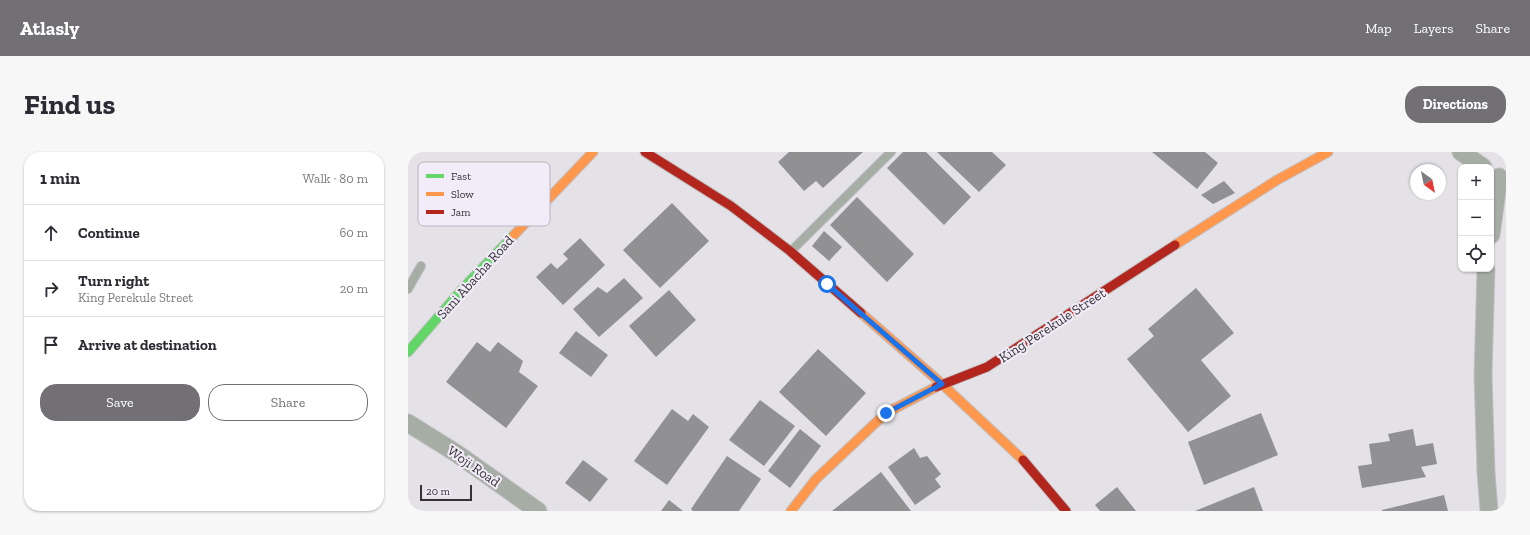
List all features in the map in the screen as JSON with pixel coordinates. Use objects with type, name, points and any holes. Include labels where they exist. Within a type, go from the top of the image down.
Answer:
[{"type":"street","name":"Sani Abacha Road","points":[[550,197],[593,152]]},
{"type":"street","points":[[645,152],[731,206],[790,251],[942,384],[1026,463],[1066,511]]},
{"type":"street","name":"King Perekule Street","points":[[791,511],[816,478],[886,413],[942,384],[987,367],[1264,189],[1328,152]]},
{"type":"street","points":[[1464,153],[1479,164]]},
{"type":"street","points":[[1494,213],[1499,177]]},
{"type":"street","name":"Sani Abacha Road","points":[[408,352],[464,287],[522,226]]},
{"type":"street","points":[[1486,272],[1483,375],[1486,472],[1489,511]]},
{"type":"street","name":"Woji Road","points":[[408,423],[456,453],[538,511]]},
{"type":"lane","points":[[790,251],[891,152]]},
{"type":"lane","points":[[408,289],[421,266]]},
{"type":"building","points":[[789,152],[863,152],[823,188],[816,181],[804,191],[778,162]]},
{"type":"building","points":[[903,152],[926,152],[971,197],[944,225],[887,168]]},
{"type":"building","points":[[937,152],[992,152],[1006,165],[979,192]]},
{"type":"building","points":[[1152,152],[1205,152],[1218,163],[1197,189]]},
{"type":"building","points":[[1224,181],[1235,193],[1213,204],[1201,195]]},
{"type":"building","points":[[857,197],[914,254],[887,282],[830,225]]},
{"type":"building","points":[[672,203],[709,241],[660,288],[623,250]]},
{"type":"building","points":[[824,231],[842,247],[829,261],[812,246]]},
{"type":"building","points":[[580,238],[605,265],[563,305],[536,277],[551,263],[557,269],[568,259],[563,254]]},
{"type":"building","points":[[624,278],[643,298],[599,337],[573,309],[598,287],[607,293]]},
{"type":"building","points":[[1196,288],[1234,333],[1201,360],[1231,396],[1188,432],[1127,359],[1154,336],[1148,329]]},
{"type":"building","points":[[669,290],[696,320],[656,357],[629,326]]},
{"type":"building","points":[[576,331],[608,355],[591,377],[559,353]]},
{"type":"building","points":[[477,342],[490,352],[498,342],[523,361],[519,372],[538,386],[506,428],[446,382]]},
{"type":"building","points":[[818,349],[866,393],[826,436],[779,392]]},
{"type":"building","points":[[760,400],[795,426],[764,466],[729,440]]},
{"type":"building","points":[[672,409],[688,421],[693,414],[709,427],[667,485],[634,461]]},
{"type":"building","points":[[1261,413],[1278,455],[1204,485],[1188,442]]},
{"type":"building","points":[[800,429],[821,446],[790,488],[768,471]]},
{"type":"building","points":[[1413,429],[1416,446],[1433,443],[1437,464],[1421,467],[1426,477],[1362,488],[1358,466],[1372,464],[1369,444],[1390,441],[1388,434]]},
{"type":"building","points":[[914,448],[920,458],[927,456],[941,474],[935,479],[941,487],[915,505],[888,467]]},
{"type":"building","points":[[727,456],[761,479],[739,511],[693,511],[691,509]]},
{"type":"building","points":[[583,460],[608,479],[590,502],[565,483]]},
{"type":"building","points":[[881,472],[911,511],[832,511]]},
{"type":"building","points":[[1117,487],[1136,511],[1100,511],[1095,505]]},
{"type":"building","points":[[1254,487],[1263,511],[1195,511]]},
{"type":"building","points":[[1444,495],[1448,511],[1382,511],[1382,510]]},
{"type":"building","points":[[669,500],[683,511],[661,511]]},
{"type":"traffic: fast","points":[[408,352],[464,287],[514,235]]},
{"type":"traffic: slow","points":[[550,197],[593,152]]},
{"type":"traffic: slow","points":[[1175,245],[1277,180],[1328,152]]},
{"type":"traffic: slow","points":[[514,235],[523,226]]},
{"type":"traffic: slow","points":[[861,313],[942,384],[1023,460]]},
{"type":"traffic: slow","points":[[791,511],[816,479],[886,413],[936,387]]},
{"type":"traffic: jam","points":[[645,152],[731,206],[790,251],[861,313]]},
{"type":"traffic: jam","points":[[936,387],[987,367],[1175,245]]},
{"type":"traffic: jam","points":[[1023,460],[1066,511]]},
{"type":"route","points":[[827,284],[942,384],[886,413]]}]
